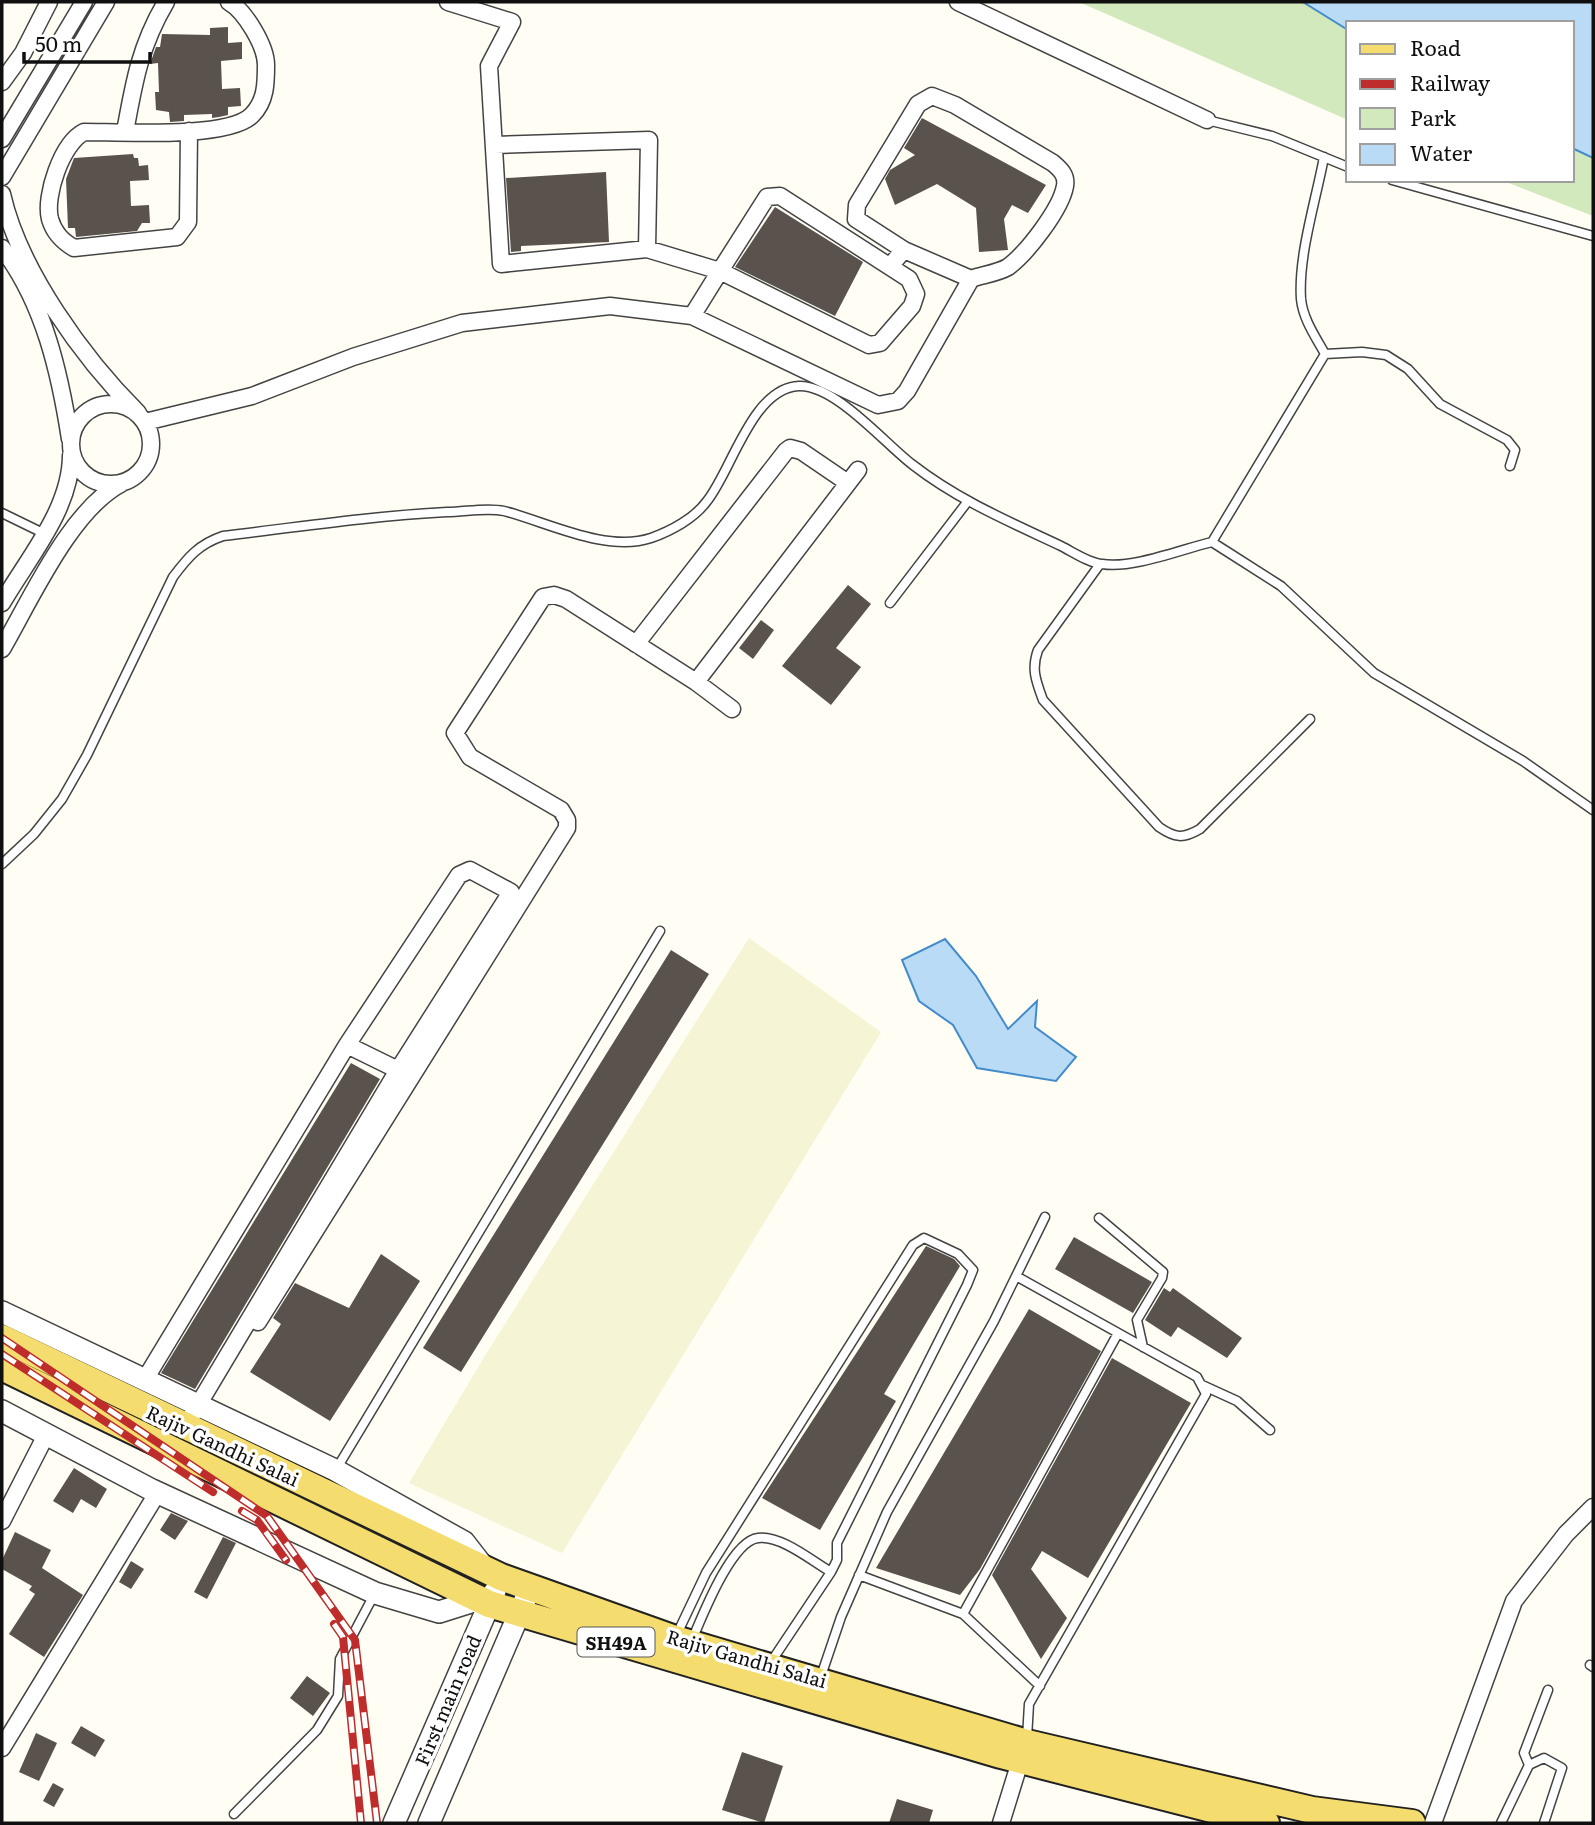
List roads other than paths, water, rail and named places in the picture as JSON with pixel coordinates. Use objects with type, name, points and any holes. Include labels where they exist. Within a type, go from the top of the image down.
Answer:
[{"type":"main road","name":"Rajiv Gandhi Salai","points":[[2,1338],[195,1417],[493,1573],[679,1646],[1266,1823]]},
{"type":"main road","name":"Rajiv Gandhi Salai","points":[[2,1367],[483,1602],[519,1613],[770,1665],[820,1679],[1024,1751],[1312,1810],[1412,1823]]},
{"type":"street","points":[[2,82],[23,53],[49,2]]},
{"type":"street","points":[[2,139],[84,2]]},
{"type":"street","points":[[2,177],[106,2]]},
{"type":"street","points":[[125,132],[137,63],[147,33],[166,2]]},
{"type":"street","points":[[189,131],[188,222],[177,237],[74,248],[61,240],[50,218],[57,165],[72,140],[84,132],[189,131],[234,126],[251,116],[264,99],[266,61],[250,22],[240,8],[229,2]]},
{"type":"street","points":[[448,2],[512,22],[489,66],[501,264],[648,249],[720,271],[872,346],[880,343],[912,306],[916,295],[909,279],[784,197],[773,195],[767,197],[720,271],[692,316]]},
{"type":"street","points":[[958,2],[1207,120]]},
{"type":"street","points":[[932,96],[955,105],[1053,163],[1063,172],[1065,185],[1057,206],[1032,242],[1006,268],[971,279],[904,250],[856,219],[857,205],[918,104],[932,96]]},
{"type":"street","points":[[495,145],[649,139],[648,249]]},
{"type":"street","points":[[2,194],[18,240],[54,306],[100,373],[141,417],[151,440],[148,460],[136,475],[95,502],[77,522],[2,649]]},
{"type":"street","points":[[2,248],[25,284],[46,334],[74,460],[86,476],[104,484],[124,482]]},
{"type":"street","points":[[890,266],[904,250]]},
{"type":"street","points":[[2,603],[67,488],[71,444],[79,419],[93,407],[115,403],[141,417],[252,396],[353,357],[462,323],[610,306],[692,316],[878,405],[890,404],[898,401],[907,391],[971,279]]},
{"type":"street","points":[[636,643],[786,451],[790,448],[802,451],[853,476],[696,681]]},
{"type":"street","points":[[195,1417],[567,828],[567,820],[561,810],[470,757],[455,733],[543,597],[554,595],[566,599],[696,681],[732,709]]},
{"type":"street","points":[[144,1381],[347,1045],[459,875],[470,870],[510,892],[509,899],[398,1070],[195,1417]]},
{"type":"street","points":[[347,1045],[398,1070]]},
{"type":"street","points":[[2,1312],[144,1381],[195,1417],[335,1470],[464,1542],[493,1573]]},
{"type":"street","points":[[2,1411],[158,1492],[375,1593],[439,1612],[483,1602]]},
{"type":"street","points":[[2,1521],[46,1435]]},
{"type":"street","points":[[2,1748],[158,1492]]},
{"type":"street","points":[[1433,1823],[1514,1601],[1566,1534],[1593,1507]]},
{"type":"street","name":"First main road","points":[[394,1823],[493,1573]]},
{"type":"street","points":[[429,1823],[530,1588]]},
{"type":"street","points":[[1000,1823],[1024,1751]]},
{"type":"lane","points":[[1207,120],[1272,136],[1346,166]]},
{"type":"lane","points":[[1324,157],[1302,272],[1301,299],[1306,320],[1325,354]]},
{"type":"lane","points":[[1399,182],[1593,236]]},
{"type":"lane","points":[[1325,354],[1362,352],[1386,355],[1408,369],[1440,404],[1507,440],[1515,450],[1510,466]]},
{"type":"lane","points":[[2,864],[34,834],[62,799],[87,755],[173,577],[189,556],[205,542],[223,536],[401,514],[500,510],[568,532],[622,542],[650,538],[680,524],[707,502],[760,410],[777,394],[797,386],[814,388],[847,408],[912,465],[968,501],[1100,564],[1139,560],[1212,542],[1325,354]]},
{"type":"lane","points":[[890,603],[968,501]]},
{"type":"lane","points":[[2,513],[43,533]]},
{"type":"lane","points":[[1212,542],[1281,586],[1374,673],[1523,761],[1593,810]]},
{"type":"lane","points":[[1100,564],[1038,650],[1033,664],[1035,679],[1043,700],[1159,827],[1172,836],[1185,837],[1200,829],[1310,719]]},
{"type":"lane","points":[[335,1470],[660,932]]},
{"type":"lane","points":[[820,1679],[859,1575],[887,1513],[1016,1276],[1045,1217]]},
{"type":"lane","points":[[1099,1218],[1163,1272],[1163,1278],[1137,1320],[1143,1347]]},
{"type":"lane","points":[[679,1646],[706,1573],[913,1245],[924,1238],[958,1254],[973,1270],[837,1543],[837,1560],[831,1572],[770,1665]]},
{"type":"lane","points":[[1016,1276],[1117,1335],[1197,1377],[1206,1394],[1029,1704],[1024,1751]]},
{"type":"lane","points":[[963,1614],[1117,1335]]},
{"type":"lane","points":[[1202,1385],[1237,1401],[1270,1430]]},
{"type":"lane","points":[[679,1646],[721,1574],[750,1540],[760,1537],[779,1542],[831,1572]]},
{"type":"lane","points":[[859,1575],[963,1614],[1040,1686]]},
{"type":"lane","points":[[234,1814],[317,1730],[338,1696],[341,1659],[375,1593]]},
{"type":"lane","points":[[1529,1765],[1524,1753],[1548,1690]]},
{"type":"lane","points":[[1501,1823],[1529,1765],[1544,1758],[1562,1768],[1544,1823]]},
{"type":"water","points":[[1303,2],[1593,2],[1593,158],[1574,149],[1574,21],[1346,21],[1346,29]]},
{"type":"water","points":[[945,939],[976,976],[1008,1029],[1037,1001],[1035,1027],[1076,1057],[1056,1081],[977,1068],[953,1025],[919,1001],[902,960]]},
{"type":"railway","points":[[2,1338],[267,1516],[355,1640],[377,1823]]},
{"type":"railway","points":[[2,1354],[213,1492]]},
{"type":"railway","points":[[242,1511],[257,1520],[286,1560]]},
{"type":"railway","points":[[334,1624],[343,1637],[361,1823]]}]
